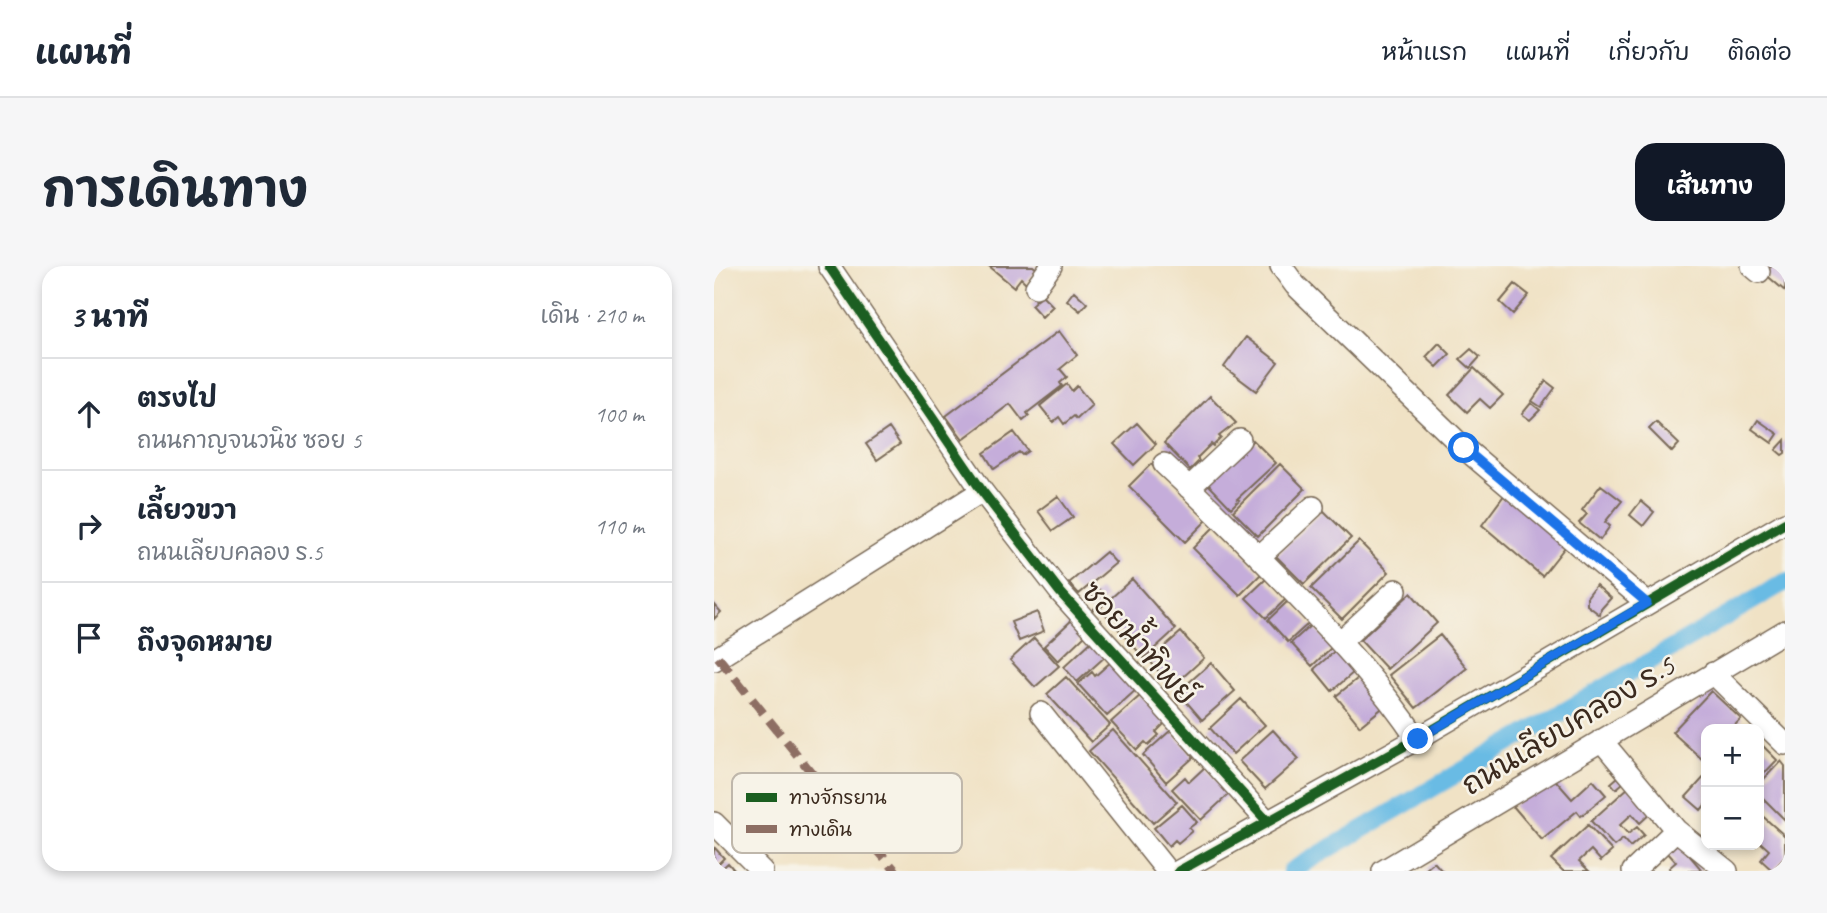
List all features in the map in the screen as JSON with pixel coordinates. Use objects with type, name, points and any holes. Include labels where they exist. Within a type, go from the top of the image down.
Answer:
[{"type":"street","name":"ซอยน้ำทิพย์","points":[[829,266],[982,491],[1060,592],[1267,821]]},
{"type":"street","points":[[1036,287],[1051,266]]},
{"type":"street","points":[[1280,266],[1295,285],[1464,448],[1647,603]]},
{"type":"street","points":[[1189,488],[1240,440]]},
{"type":"street","points":[[1164,464],[1259,557],[1340,642],[1389,697],[1418,739]]},
{"type":"street","points":[[714,660],[982,491]]},
{"type":"street","points":[[1259,557],[1313,507]]},
{"type":"street","points":[[1179,871],[1418,739],[1785,523]]},
{"type":"street","points":[[1340,642],[1396,590]]},
{"type":"street","name":"ถนนเลียบคลอง ร.5","points":[[1382,871],[1785,631]]},
{"type":"street","points":[[1713,673],[1785,744]]},
{"type":"street","points":[[1041,713],[1167,871]]},
{"type":"street","points":[[1601,740],[1676,830],[1727,871]]},
{"type":"street","points":[[714,823],[732,841]]},
{"type":"street","points":[[1633,871],[1676,830]]},
{"type":"street","points":[[744,853],[762,871]]},
{"type":"building","points":[[989,266],[1033,266],[1037,269],[1026,283],[1021,278],[1014,287]]},
{"type":"building","points":[[1771,266],[1785,266],[1785,291],[1764,273]]},
{"type":"building","points":[[1515,284],[1529,295],[1513,314],[1500,302]]},
{"type":"building","points":[[1074,291],[1087,303],[1080,311],[1067,300]]},
{"type":"building","points":[[1042,295],[1053,306],[1042,317],[1031,305]]},
{"type":"building","points":[[1059,331],[1077,355],[1060,369],[1067,377],[1060,383],[1062,386],[1027,413],[1029,416],[1023,421],[1010,404],[963,439],[946,416]]},
{"type":"building","points":[[1246,337],[1278,362],[1256,391],[1224,367]]},
{"type":"building","points":[[1439,343],[1450,354],[1437,367],[1426,357]]},
{"type":"building","points":[[1471,349],[1480,357],[1470,368],[1460,359]]},
{"type":"building","points":[[1474,368],[1503,395],[1490,408],[1480,399],[1467,412],[1449,395]]},
{"type":"building","points":[[1546,381],[1555,388],[1541,407],[1532,401]]},
{"type":"building","points":[[1067,384],[1072,391],[1077,386],[1092,405],[1077,419],[1074,416],[1064,424],[1059,417],[1053,422],[1040,406]]},
{"type":"building","points":[[1210,396],[1236,423],[1197,458],[1199,461],[1190,470],[1164,443]]},
{"type":"building","points":[[1531,403],[1540,410],[1530,420],[1522,414]]},
{"type":"building","points":[[1758,420],[1778,434],[1772,443],[1752,429]]},
{"type":"building","points":[[1656,422],[1679,444],[1672,452],[1649,429]]},
{"type":"building","points":[[1137,423],[1156,444],[1134,465],[1114,444]]},
{"type":"building","points":[[889,428],[900,444],[877,460],[866,444]]},
{"type":"building","points":[[1014,432],[1028,451],[1022,455],[1019,452],[994,469],[984,453]]},
{"type":"building","points":[[1253,440],[1276,463],[1237,499],[1239,500],[1231,508],[1208,484]]},
{"type":"building","points":[[1785,440],[1785,453],[1782,455],[1776,450]]},
{"type":"building","points":[[1151,464],[1207,520],[1185,542],[1129,486]]},
{"type":"building","points":[[1280,464],[1305,489],[1258,536],[1233,511]]},
{"type":"building","points":[[1601,485],[1622,501],[1605,522],[1610,526],[1600,540],[1579,523],[1587,514],[1582,510]]},
{"type":"building","points":[[1508,490],[1569,542],[1542,576],[1482,525]]},
{"type":"building","points":[[1058,496],[1073,517],[1053,531],[1038,511]]},
{"type":"building","points":[[1641,501],[1654,512],[1643,526],[1630,515]]},
{"type":"building","points":[[1323,510],[1351,538],[1304,584],[1276,556]]},
{"type":"building","points":[[1214,527],[1261,574],[1240,595],[1193,548]]},
{"type":"building","points":[[1359,541],[1389,572],[1342,619],[1311,588]]},
{"type":"building","points":[[1106,552],[1116,563],[1079,594],[1069,583]]},
{"type":"building","points":[[1132,579],[1176,629],[1144,658],[1100,608]]},
{"type":"building","points":[[1266,579],[1286,599],[1266,618],[1246,598]]},
{"type":"building","points":[[1596,585],[1611,598],[1601,609],[1600,615],[1587,605],[1587,597]]},
{"type":"building","points":[[1100,590],[1107,598],[1090,612],[1084,603]]},
{"type":"building","points":[[1411,593],[1437,623],[1387,669],[1360,640]]},
{"type":"building","points":[[1288,601],[1309,623],[1288,642],[1268,620]]},
{"type":"building","points":[[714,604],[721,612],[714,619]]},
{"type":"building","points":[[1037,612],[1044,631],[1019,641],[1011,622]]},
{"type":"building","points":[[1073,619],[1087,633],[1058,661],[1044,646]]},
{"type":"building","points":[[1311,625],[1332,647],[1312,666],[1291,643]]},
{"type":"building","points":[[1181,632],[1204,658],[1172,687],[1149,660]]},
{"type":"building","points":[[1440,635],[1467,668],[1416,708],[1389,675]]},
{"type":"building","points":[[1034,638],[1059,666],[1035,687],[1010,660]]},
{"type":"building","points":[[1093,640],[1107,655],[1077,682],[1064,667]]},
{"type":"building","points":[[1336,650],[1354,672],[1332,691],[1314,669]]},
{"type":"building","points":[[1112,661],[1137,689],[1107,716],[1078,684],[1092,672],[1095,676]]},
{"type":"building","points":[[1211,663],[1235,691],[1202,720],[1178,692]]},
{"type":"building","points":[[1362,675],[1386,705],[1360,726],[1336,696]]},
{"type":"building","points":[[1066,677],[1110,725],[1091,742],[1047,694]]},
{"type":"building","points":[[1711,691],[1741,719],[1736,724],[1701,724],[1701,758],[1672,732]]},
{"type":"building","points":[[1141,695],[1166,722],[1156,732],[1159,735],[1148,745],[1145,742],[1137,750],[1111,722]]},
{"type":"building","points":[[1241,699],[1265,725],[1233,754],[1210,728]]},
{"type":"building","points":[[1113,730],[1177,802],[1153,823],[1089,751]]},
{"type":"building","points":[[1171,730],[1194,757],[1166,782],[1143,755]]},
{"type":"building","points":[[1273,730],[1299,759],[1265,789],[1239,761]]},
{"type":"building","points":[[1764,747],[1777,760],[1764,774]]},
{"type":"building","points":[[1781,761],[1785,766],[1785,820],[1764,799],[1764,779]]},
{"type":"building","points":[[1205,767],[1229,794],[1201,820],[1172,789],[1185,777],[1189,782]]},
{"type":"building","points":[[1550,774],[1572,799],[1593,780],[1606,795],[1581,816],[1577,811],[1542,840],[1513,806]]},
{"type":"building","points":[[1618,777],[1623,783],[1616,789],[1611,783]]},
{"type":"building","points":[[1701,780],[1701,810],[1686,797]]},
{"type":"building","points":[[1629,787],[1652,812],[1640,823],[1632,814],[1620,825],[1628,834],[1637,827],[1644,835],[1630,847],[1623,839],[1614,846],[1591,821]]},
{"type":"building","points":[[1182,805],[1197,822],[1189,828],[1192,831],[1178,843],[1175,840],[1169,846],[1154,828]]},
{"type":"building","points":[[1764,817],[1785,836],[1785,857],[1773,871],[1761,860],[1769,850],[1764,846]]},
{"type":"building","points":[[1588,825],[1612,851],[1601,861],[1591,850],[1579,861],[1589,871],[1563,871],[1551,859]]},
{"type":"building","points":[[1678,842],[1701,869],[1672,871],[1669,868],[1676,862],[1667,852]]},
{"type":"building","points":[[714,847],[724,858],[714,868]]},
{"type":"building","points":[[1434,862],[1442,871],[1424,871]]},
{"type":"building","points":[[728,863],[735,871],[719,871]]},
{"type":"waterway","points":[[1291,871],[1785,582]]},
{"type":"marked path","points":[[718,657],[812,773]]},
{"type":"marked path","points":[[880,853],[896,871]]},
{"type":"cycle path","points":[[829,266],[982,491],[1060,592],[1267,821]]},
{"type":"cycle path","points":[[1179,871],[1417,739],[1785,523]]},
{"type":"route","points":[[1418,739],[1647,603],[1464,448]]}]
